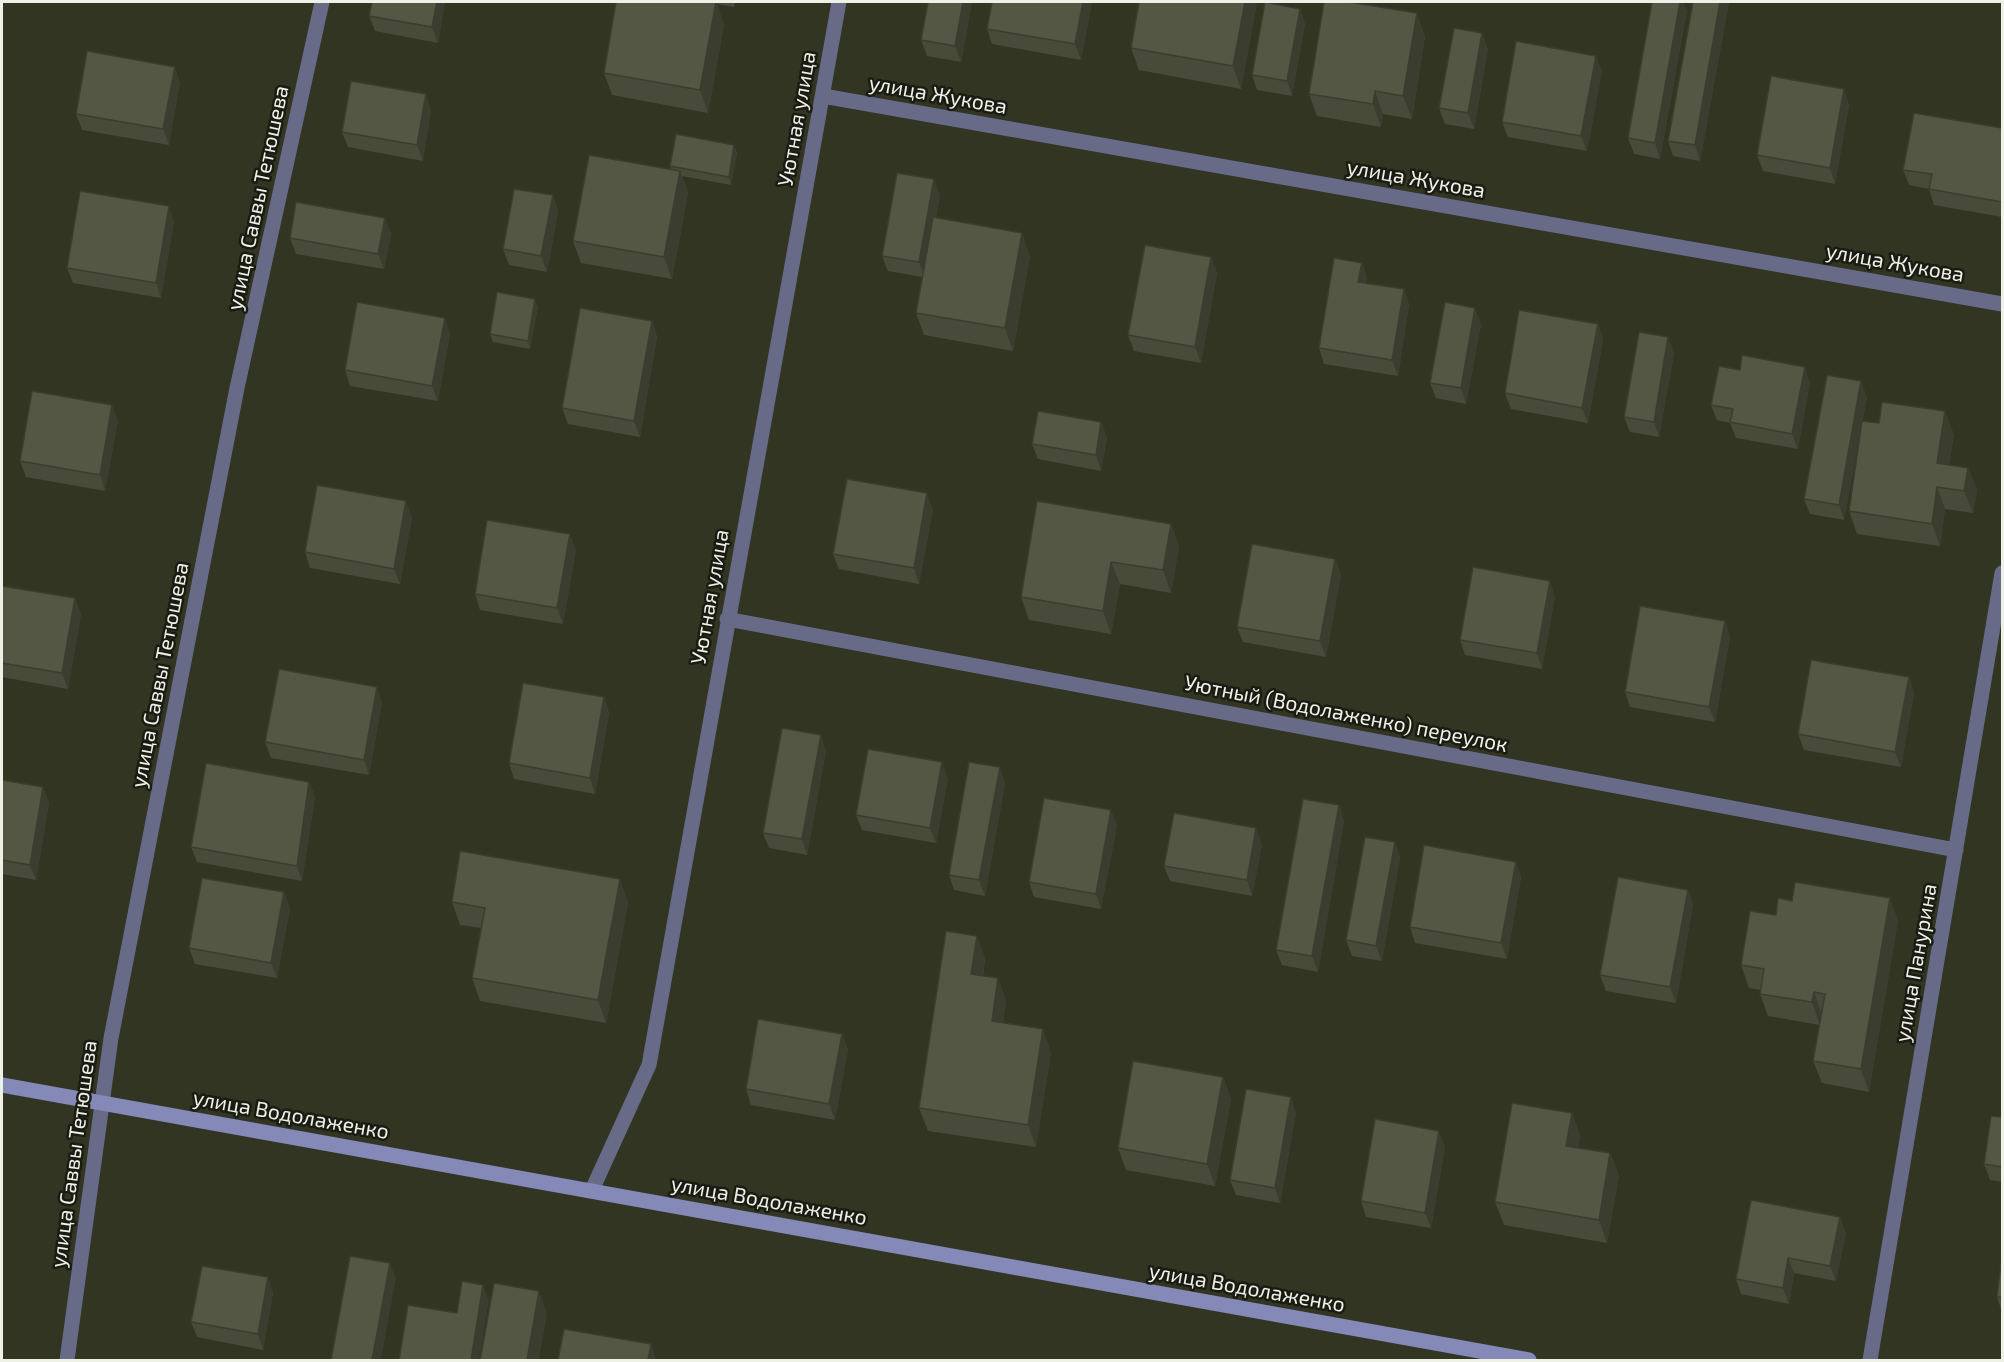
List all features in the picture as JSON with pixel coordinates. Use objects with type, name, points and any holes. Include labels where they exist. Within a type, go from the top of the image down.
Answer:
[{"type":"main road","name":"улица Водолаженко","points":[[2,1085],[1529,1360]]},
{"type":"street","name":"улица Саввы Тетюшева","points":[[66,1360],[100,1102],[237,388],[322,2]]},
{"type":"street","name":"Уютная улица","points":[[592,1190],[649,1065],[839,2]]},
{"type":"street","name":"улица Жукова","points":[[823,96],[2002,304]]},
{"type":"street","name":"улица Панурина","points":[[1870,1360],[2002,573]]},
{"type":"street","name":"Уютный (Водолаженко) переулок","points":[[727,619],[1956,850]]},
{"type":"building","points":[[372,2],[437,2],[432,27],[369,16]]},
{"type":"building","points":[[616,2],[716,2],[700,90],[604,73]]},
{"type":"building","points":[[928,2],[963,2],[955,46],[921,40]]},
{"type":"building","points":[[992,2],[1083,2],[1075,44],[987,29]]},
{"type":"building","points":[[1139,2],[1245,2],[1233,66],[1131,48]]},
{"type":"building","points":[[1265,2],[1300,9],[1287,81],[1252,75]]},
{"type":"building","points":[[1324,2],[1349,2],[1417,13],[1403,96],[1375,91],[1373,104],[1309,94]]},
{"type":"building","points":[[1652,2],[1680,2],[1655,143],[1628,138]]},
{"type":"building","points":[[1693,2],[1720,2],[1695,145],[1668,141]]},
{"type":"building","points":[[1454,28],[1482,33],[1468,113],[1439,108]]},
{"type":"building","points":[[1516,41],[1596,56],[1581,136],[1502,122]]},
{"type":"building","points":[[87,51],[175,67],[163,129],[76,114]]},
{"type":"building","points":[[1771,76],[1844,89],[1830,168],[1757,155]]},
{"type":"building","points":[[351,81],[426,94],[417,145],[342,132]]},
{"type":"building","points":[[1914,113],[2002,128],[2002,202],[1929,189],[1932,174],[1903,170]]},
{"type":"building","points":[[676,134],[734,145],[729,177],[670,166]]},
{"type":"building","points":[[589,155],[680,171],[664,257],[573,241]]},
{"type":"building","points":[[897,173],[934,179],[919,262],[882,256]]},
{"type":"building","points":[[514,189],[553,195],[541,256],[503,249]]},
{"type":"building","points":[[80,191],[169,206],[156,283],[67,268]]},
{"type":"building","points":[[296,202],[385,218],[378,254],[290,238]]},
{"type":"building","points":[[933,217],[1022,233],[1005,328],[916,313]]},
{"type":"building","points":[[1145,245],[1211,257],[1195,347],[1128,335]]},
{"type":"building","points":[[1334,258],[1362,263],[1358,282],[1404,289],[1392,360],[1319,348]]},
{"type":"building","points":[[497,292],[535,299],[528,341],[490,334]]},
{"type":"building","points":[[357,302],[445,318],[432,386],[345,370]]},
{"type":"building","points":[[1445,302],[1475,308],[1461,388],[1430,383]]},
{"type":"building","points":[[580,308],[652,321],[634,421],[562,408]]},
{"type":"building","points":[[1519,310],[1598,324],[1582,408],[1505,393]]},
{"type":"building","points":[[1639,332],[1668,337],[1654,422],[1624,417]]},
{"type":"building","points":[[1742,355],[1805,367],[1792,434],[1730,422],[1733,409],[1711,405],[1719,366],[1740,370]]},
{"type":"building","points":[[1827,375],[1861,381],[1839,505],[1804,499]]},
{"type":"building","points":[[32,391],[112,405],[100,475],[20,461]]},
{"type":"building","points":[[1882,402],[1945,411],[1937,463],[1968,468],[1964,491],[1937,487],[1932,524],[1849,511],[1862,421],[1879,423]]},
{"type":"building","points":[[1038,411],[1101,422],[1096,455],[1032,444]]},
{"type":"building","points":[[847,479],[927,493],[914,568],[833,554]]},
{"type":"building","points":[[317,485],[406,501],[394,569],[305,552]]},
{"type":"building","points":[[1037,501],[1171,524],[1163,570],[1111,562],[1103,611],[1021,597]]},
{"type":"building","points":[[487,520],[570,534],[557,608],[475,594]]},
{"type":"building","points":[[1252,544],[1335,559],[1320,641],[1237,627]]},
{"type":"building","points":[[1473,567],[1550,581],[1537,653],[1460,640]]},
{"type":"building","points":[[2,586],[75,598],[62,673],[2,663]]},
{"type":"building","points":[[1640,606],[1725,621],[1709,707],[1625,692]]},
{"type":"building","points":[[1811,660],[1909,677],[1895,752],[1798,734]]},
{"type":"building","points":[[279,669],[377,687],[364,760],[265,742]]},
{"type":"building","points":[[523,683],[604,697],[590,778],[509,763]]},
{"type":"building","points":[[782,728],[821,735],[802,839],[763,833]]},
{"type":"building","points":[[868,749],[942,762],[930,828],[856,815]]},
{"type":"building","points":[[969,762],[1000,767],[979,880],[949,875]]},
{"type":"building","points":[[206,763],[309,782],[297,866],[191,847]]},
{"type":"building","points":[[2,780],[43,787],[30,865],[2,860]]},
{"type":"building","points":[[1044,798],[1111,810],[1096,894],[1029,882]]},
{"type":"building","points":[[1303,799],[1339,805],[1312,956],[1276,950]]},
{"type":"building","points":[[1174,813],[1256,828],[1247,880],[1164,866]]},
{"type":"building","points":[[1365,837],[1395,842],[1376,946],[1346,940]]},
{"type":"building","points":[[1424,845],[1516,862],[1501,943],[1410,927]]},
{"type":"building","points":[[460,851],[620,879],[598,1000],[472,978],[485,908],[452,902]]},
{"type":"building","points":[[1618,877],[1688,890],[1670,987],[1600,975]]},
{"type":"building","points":[[202,878],[284,892],[271,963],[189,948]]},
{"type":"building","points":[[1795,882],[1890,898],[1861,1069],[1813,1061],[1825,994],[1814,992],[1812,1002],[1760,994],[1764,969],[1741,965],[1750,911],[1776,915],[1778,898],[1792,901]]},
{"type":"building","points":[[946,931],[977,936],[971,974],[998,978],[992,1021],[1043,1029],[1028,1125],[919,1108]]},
{"type":"building","points":[[758,1019],[842,1034],[829,1104],[746,1089]]},
{"type":"building","points":[[1133,1061],[1223,1077],[1207,1164],[1118,1148]]},
{"type":"building","points":[[1246,1089],[1291,1097],[1275,1188],[1230,1180]]},
{"type":"building","points":[[1512,1103],[1572,1113],[1566,1146],[1610,1153],[1599,1220],[1495,1202]]},
{"type":"building","points":[[1991,1116],[2002,1117],[2002,1167],[1984,1164]]},
{"type":"building","points":[[1375,1119],[1439,1131],[1425,1213],[1361,1201]]},
{"type":"building","points":[[1751,1200],[1840,1217],[1830,1266],[1788,1258],[1783,1288],[1736,1279]]},
{"type":"building","points":[[350,1256],[390,1263],[372,1360],[331,1360]]},
{"type":"building","points":[[2002,1256],[2002,1297],[1997,1297]]},
{"type":"building","points":[[202,1266],[268,1277],[258,1334],[191,1322]]},
{"type":"building","points":[[462,1281],[483,1285],[471,1360],[399,1360],[408,1305],[457,1313]]},
{"type":"building","points":[[494,1283],[539,1291],[527,1360],[480,1360]]},
{"type":"building","points":[[564,1329],[651,1344],[648,1360],[558,1360]]}]
